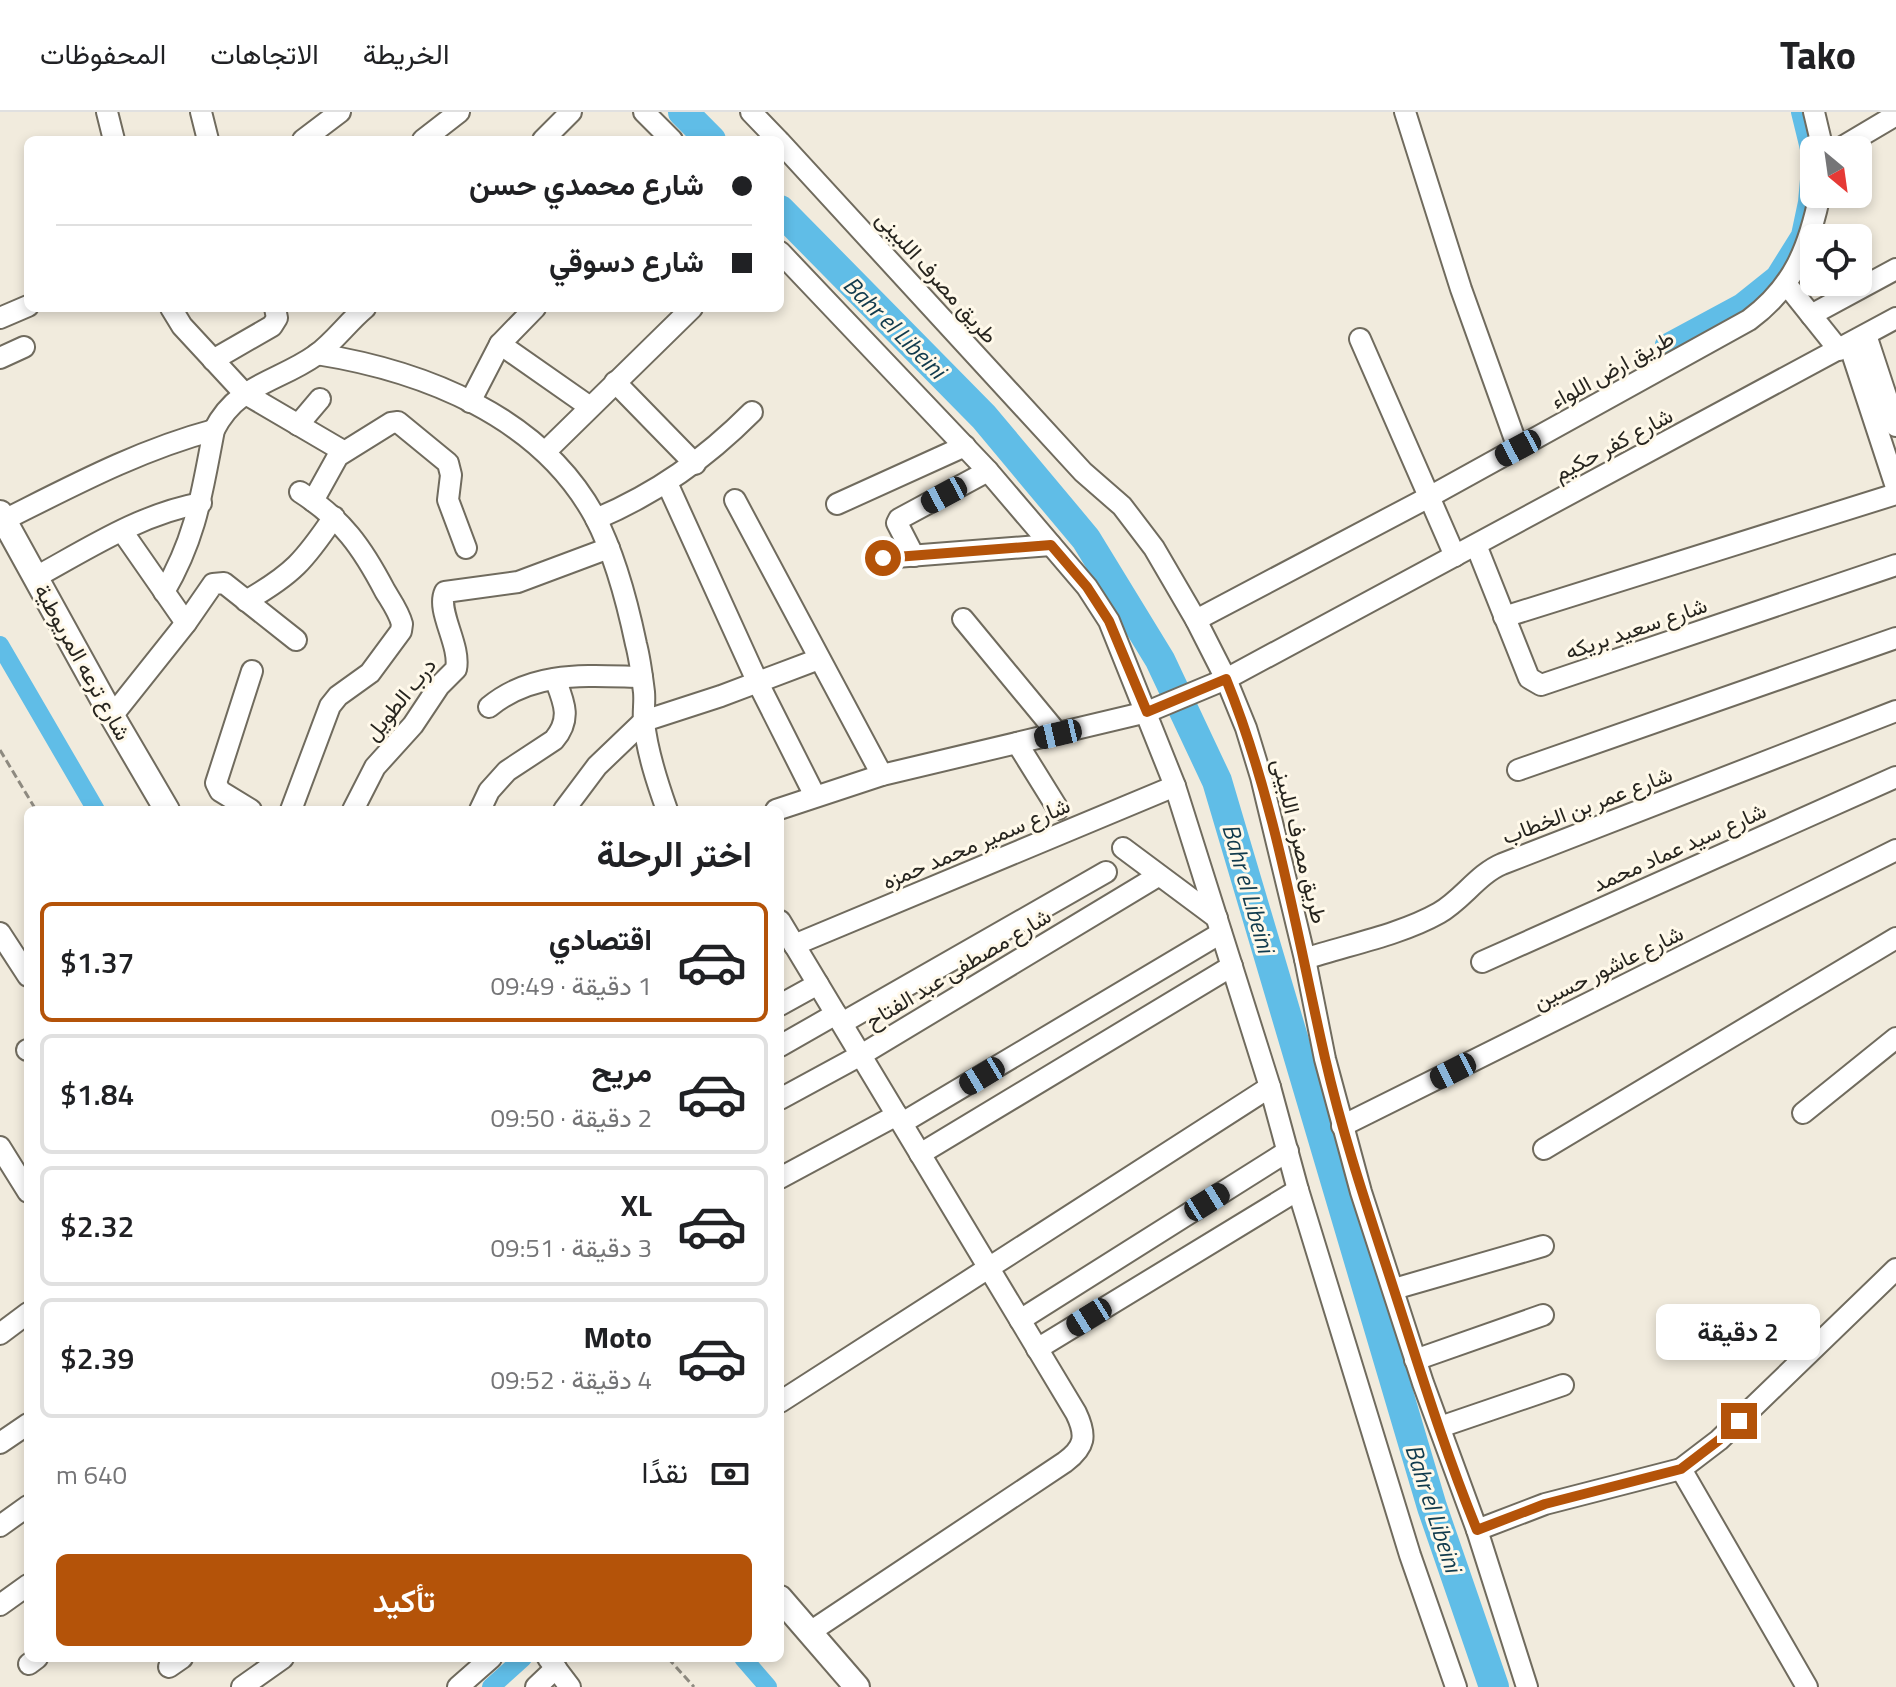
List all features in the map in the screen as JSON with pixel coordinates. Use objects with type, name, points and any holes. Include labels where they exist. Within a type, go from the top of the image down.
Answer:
[{"type":"main road","name":"شارع ترعه المريوطية","points":[[2,517],[165,806]]},
{"type":"main road","points":[[784,1603],[857,1687]]},
{"type":"street","points":[[107,112],[113,136]]},
{"type":"street","points":[[201,112],[207,136]]},
{"type":"street","points":[[308,136],[340,112]]},
{"type":"street","points":[[428,136],[459,112]]},
{"type":"street","points":[[547,136],[571,112]]},
{"type":"street","points":[[644,112],[668,136]]},
{"type":"street","name":"طريق مصرف اللبينى","points":[[751,112],[774,136]]},
{"type":"street","points":[[1405,112],[1461,289],[1518,448]]},
{"type":"street","points":[[1814,112],[1820,136]]},
{"type":"street","points":[[1861,136],[1896,115]]},
{"type":"street","name":"طريق مصرف اللبينى","points":[[784,146],[1083,472],[1122,506],[1154,548],[1226,679],[1261,777],[1342,1126],[1361,1192],[1415,1360],[1477,1530],[1527,1687]]},
{"type":"street","name":"طريق ارض اللواء","points":[[1196,620],[1429,497],[1749,320],[1771,304],[1787,285],[1809,236],[1816,208]]},
{"type":"street","points":[[784,256],[988,471],[1087,587],[1109,621],[1175,786],[1270,1087],[1298,1190],[1410,1555],[1456,1687]]},
{"type":"street","points":[[1811,315],[1896,269]]},
{"type":"street","points":[[1787,285],[1811,315],[1851,343],[1896,426]]},
{"type":"street","points":[[0,318],[24,308]]},
{"type":"street","points":[[173,312],[182,326],[244,393],[343,451]]},
{"type":"street","points":[[213,360],[272,326],[277,318],[276,312]]},
{"type":"street","points":[[164,592],[187,549],[201,503],[214,430],[226,409],[244,393],[317,354],[361,312]]},
{"type":"street","points":[[470,402],[500,344],[531,312]]},
{"type":"street","points":[[545,452],[688,312]]},
{"type":"street","name":"شارع كفر حكيم","points":[[784,807],[882,775],[1147,712],[1226,679],[1896,318]]},
{"type":"street","points":[[1360,339],[1455,556]]},
{"type":"street","points":[[1851,343],[1896,487]]},
{"type":"street","points":[[500,344],[590,407]]},
{"type":"street","points":[[0,358],[24,347]]},
{"type":"street","points":[[317,354],[395,371],[470,402],[497,416],[545,452],[574,484],[596,519],[609,548],[630,620],[642,677],[644,721],[650,753],[666,806]]},
{"type":"street","points":[[615,382],[695,464]]},
{"type":"street","points":[[298,425],[320,399]]},
{"type":"street","points":[[596,519],[667,483],[695,464],[752,412]]},
{"type":"street","points":[[292,806],[330,706],[338,696],[370,673],[401,631],[402,624],[369,561],[334,517],[307,497],[343,451],[391,423],[401,424],[448,463],[451,475],[448,500],[466,548]]},
{"type":"street","points":[[2,517],[178,439],[214,430]]},
{"type":"street","points":[[837,504],[965,446]]},
{"type":"street","points":[[914,556],[897,523],[899,519],[988,471]]},
{"type":"street","points":[[667,483],[758,683],[815,796]]},
{"type":"street","points":[[1504,617],[1896,494]]},
{"type":"street","points":[[735,500],[882,775]]},
{"type":"street","points":[[36,577],[166,511],[201,503]]},
{"type":"street","points":[[246,601],[291,572],[306,557],[334,517]]},
{"type":"street","points":[[122,531],[186,623]]},
{"type":"street","points":[[883,558],[1051,545]]},
{"type":"street","name":"شارع سعيد بريكه","points":[[1476,545],[1529,678],[1541,685],[1896,565]]},
{"type":"street","name":"درب الطويل","points":[[355,806],[375,767],[413,725],[439,686],[456,669],[455,645],[443,599],[445,592],[532,579],[609,548]]},
{"type":"street","points":[[112,716],[213,584],[224,583],[296,640]]},
{"type":"street","points":[[963,619],[1058,734]]},
{"type":"street","points":[[1518,770],[1896,638]]},
{"type":"street","points":[[567,806],[597,766],[644,721],[819,659]]},
{"type":"street","points":[[244,806],[220,791],[216,783],[252,671]]},
{"type":"street","points":[[489,707],[522,686],[555,679],[642,677]]},
{"type":"street","points":[[482,806],[497,780],[561,732],[567,710],[555,679]]},
{"type":"street","name":"شارع عمر بن الخطاب","points":[[1305,959],[1427,919],[1453,904],[1488,872],[1502,864],[1896,711]]},
{"type":"street","points":[[1017,743],[1058,809]]},
{"type":"street","name":"شارع سيد عماد محمد","points":[[1482,962],[1896,777]]},
{"type":"street","name":"شارع سمير محمد حمزه","points":[[794,945],[1175,786]]},
{"type":"street","points":[[1123,848],[1219,925]]},
{"type":"street","name":"شارع عاشور حسين","points":[[1342,1126],[1896,850]]},
{"type":"street","points":[[784,1044],[839,1019],[1106,872]]},
{"type":"street","name":"شارع مصطفى عبد الفتاح","points":[[784,1097],[861,1055],[1158,876]]},
{"type":"street","points":[[784,1176],[899,1119],[1219,925]]},
{"type":"street","points":[[784,928],[1082,1426],[1083,1440],[1077,1453],[810,1632]]},
{"type":"street","points":[[1544,1149],[1896,938]]},
{"type":"street","points":[[9,943],[24,969]]},
{"type":"street","points":[[920,1154],[1232,966]]},
{"type":"street","points":[[784,1003],[818,984]]},
{"type":"street","points":[[1803,1113],[1896,1038]]},
{"type":"street","points":[[784,1399],[1270,1087]]},
{"type":"street","points":[[0,1147],[24,1186]]},
{"type":"street","points":[[1020,1320],[1288,1151]]},
{"type":"street","points":[[1037,1349],[1298,1190]]},
{"type":"street","points":[[1394,1289],[1543,1246]]},
{"type":"street","points":[[1477,1530],[1545,1504],[1681,1469],[1719,1440],[1896,1269]]},
{"type":"street","points":[[2,1328],[24,1315]]},
{"type":"street","points":[[1415,1360],[1543,1315]]},
{"type":"street","points":[[1440,1427],[1563,1385]]},
{"type":"street","points":[[0,1443],[24,1427]]},
{"type":"street","points":[[1681,1469],[1807,1687]]},
{"type":"street","points":[[0,1526],[24,1509]]},
{"type":"street","points":[[0,1605],[24,1588]]},
{"type":"street","points":[[242,1687],[277,1662]]},
{"type":"street","points":[[458,1687],[486,1662]]},
{"type":"street","points":[[536,1687],[552,1663],[570,1687]]},
{"type":"path","points":[[0,750],[34,806]]},
{"type":"path","points":[[672,1662],[694,1687]]},
{"type":"waterway","name":"Bahr el Libeini","points":[[683,112],[707,136]]},
{"type":"waterway","points":[[1664,344],[1740,303],[1775,275],[1800,235],[1811,157],[1800,112]]},
{"type":"waterway","name":"Bahr el Libeini","points":[[784,214],[984,417],[1086,539],[1160,660],[1217,781],[1432,1507],[1494,1687]]},
{"type":"waterway","points":[[0,645],[94,806]]},
{"type":"waterway","points":[[491,1687],[519,1662]]},
{"type":"waterway","points":[[746,1662],[768,1687]]},
{"type":"route","points":[[883,558],[1051,545],[1087,587],[1109,621],[1147,712],[1226,679],[1261,777],[1305,959],[1325,1059],[1361,1192],[1415,1360],[1477,1530],[1545,1504],[1681,1469],[1739,1421]]}]
